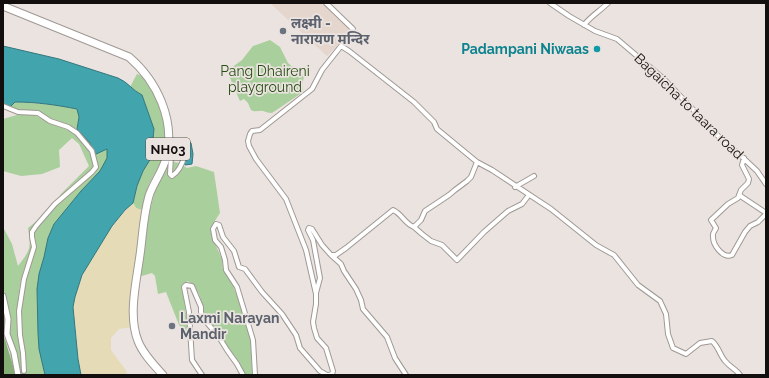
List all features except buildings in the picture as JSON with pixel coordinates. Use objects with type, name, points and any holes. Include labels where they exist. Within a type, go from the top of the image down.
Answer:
[{"type":"highway","name":"NH03","points":[[3,6],[129,58],[136,63],[151,81],[167,116],[170,141],[166,159],[151,189],[143,221],[135,287],[133,322],[138,341],[163,375]]},
{"type":"street","points":[[255,375],[253,340],[246,312],[237,287],[226,270],[221,247],[216,240],[213,229],[216,224],[219,225],[223,237],[234,251],[239,267],[245,269],[262,292],[282,314],[296,335],[300,348],[320,371],[328,375],[332,374],[333,371],[326,348],[317,338],[314,328],[313,322],[316,294],[306,250],[286,199],[256,159],[248,141],[252,131],[260,130],[312,89],[322,70],[352,34],[353,29],[326,3]]},
{"type":"street","name":"Bagaicha to taara road","points":[[550,3],[584,25],[617,39],[638,56],[664,79],[722,140],[744,158],[757,171],[766,184]]},
{"type":"street","points":[[584,25],[591,16],[600,11],[608,3]]},
{"type":"street","points":[[341,46],[396,87],[434,122],[437,129],[477,162],[492,170],[551,209],[596,245],[614,255],[638,285],[660,301],[666,314],[668,334],[673,348],[686,354],[700,343],[712,341],[717,346],[726,362],[740,375]]},
{"type":"street","points":[[3,106],[18,112],[38,113],[50,121],[68,127],[90,147],[96,167],[55,204],[32,232],[34,247],[24,279],[20,311],[20,335],[24,371]]},
{"type":"street","points":[[170,141],[170,174],[172,176],[176,174],[185,154]]},
{"type":"street","points":[[739,195],[766,214],[758,222],[750,226],[745,232],[732,255],[725,256],[721,253],[713,237],[716,228],[710,220],[728,204],[738,198],[739,195],[749,181],[742,167],[744,158]]},
{"type":"street","points":[[414,227],[421,220],[424,211],[467,182],[471,177],[477,162]]},
{"type":"street","points":[[515,186],[534,176]]},
{"type":"street","points":[[331,255],[336,255],[346,248],[393,210],[399,213],[408,224],[431,241],[442,245],[457,260],[499,218],[522,204],[528,195]]},
{"type":"street","points":[[316,294],[320,278],[313,240],[308,230],[309,228],[312,229],[322,245],[341,264],[356,289],[361,300],[363,310],[387,337],[395,358],[406,375]]},
{"type":"street","points":[[202,375],[194,364],[192,356],[191,328],[184,287],[186,285],[192,286],[201,307],[200,312],[203,318],[219,337],[226,350],[237,364],[242,375]]},
{"type":"street","points":[[3,296],[8,319],[8,334],[14,353],[18,375]]},
{"type":"shaded area","points":[[270,3],[322,3],[351,31],[327,56]]},
{"type":"green space","name":"Pang Dhaireni playground","points":[[270,40],[280,47],[288,63],[304,77],[302,85],[303,90],[300,94],[272,113],[268,113],[253,111],[244,99],[240,101],[227,71],[242,60],[253,46]]},
{"type":"green space","points":[[137,74],[147,78],[163,114],[167,134],[165,154],[149,184],[141,210],[136,208],[133,203],[137,186],[143,171],[151,158],[154,129],[142,95],[135,92],[130,87]]},
{"type":"green space","points":[[15,102],[58,105],[77,109],[79,117],[77,129],[50,120],[40,112],[17,110],[10,107]]},
{"type":"green space","points":[[30,114],[73,132],[88,149],[93,162],[93,168],[69,188],[53,206],[61,194],[89,166],[79,144],[72,138],[59,150],[60,167],[42,174],[21,176],[3,171],[3,119],[17,115]]},
{"type":"green space","points":[[107,149],[107,158],[100,171],[81,191],[54,224],[48,238],[39,274],[37,289],[39,349],[45,375],[16,375],[10,354],[15,354],[9,335],[10,320],[3,286],[3,227],[12,244],[18,266],[28,252],[30,245],[28,228],[45,215],[35,225],[31,232],[31,242],[33,247],[23,272],[19,289],[18,317],[21,354],[25,354],[22,335],[22,307],[25,281],[36,249],[33,235],[36,227],[96,168],[97,165],[94,155]]},
{"type":"green space","points":[[169,161],[179,163],[187,168],[196,166],[214,172],[220,213],[211,227],[211,235],[222,259],[223,270],[233,286],[244,313],[251,338],[252,375],[244,375],[235,359],[213,328],[203,311],[202,302],[195,287],[188,281],[182,285],[189,335],[179,325],[166,292],[158,294],[155,276],[152,273],[138,277],[150,210],[155,191]]},
{"type":"green space","points":[[3,313],[5,321],[3,333]]},
{"type":"green space","points":[[3,333],[16,375],[3,375]]},
{"type":"sand","points":[[133,203],[136,208],[141,210],[144,206],[138,238],[133,327],[119,329],[111,338],[111,350],[127,372],[126,375],[81,375],[73,312],[76,293],[81,279],[96,250],[115,223]]},
{"type":"water","points":[[3,46],[59,59],[122,80],[142,95],[154,129],[151,158],[143,171],[137,186],[133,203],[112,226],[82,275],[75,297],[73,307],[81,375],[45,375],[39,349],[37,289],[39,274],[48,238],[54,224],[81,191],[100,171],[107,158],[107,149],[94,155],[90,143],[77,129],[79,117],[77,109],[31,103],[15,102],[10,107],[3,104]]},
{"type":"water","points":[[184,139],[191,143],[193,154],[192,164],[185,165],[180,157]]},
{"type":"place","name":"लक्ष्मी - नारायण मन्दिर","points":[[283,31]]},
{"type":"place","name":"Padampani Niwaas","points":[[597,49]]},
{"type":"place","name":"Laxmi Narayan Mandir","points":[[172,326]]}]
